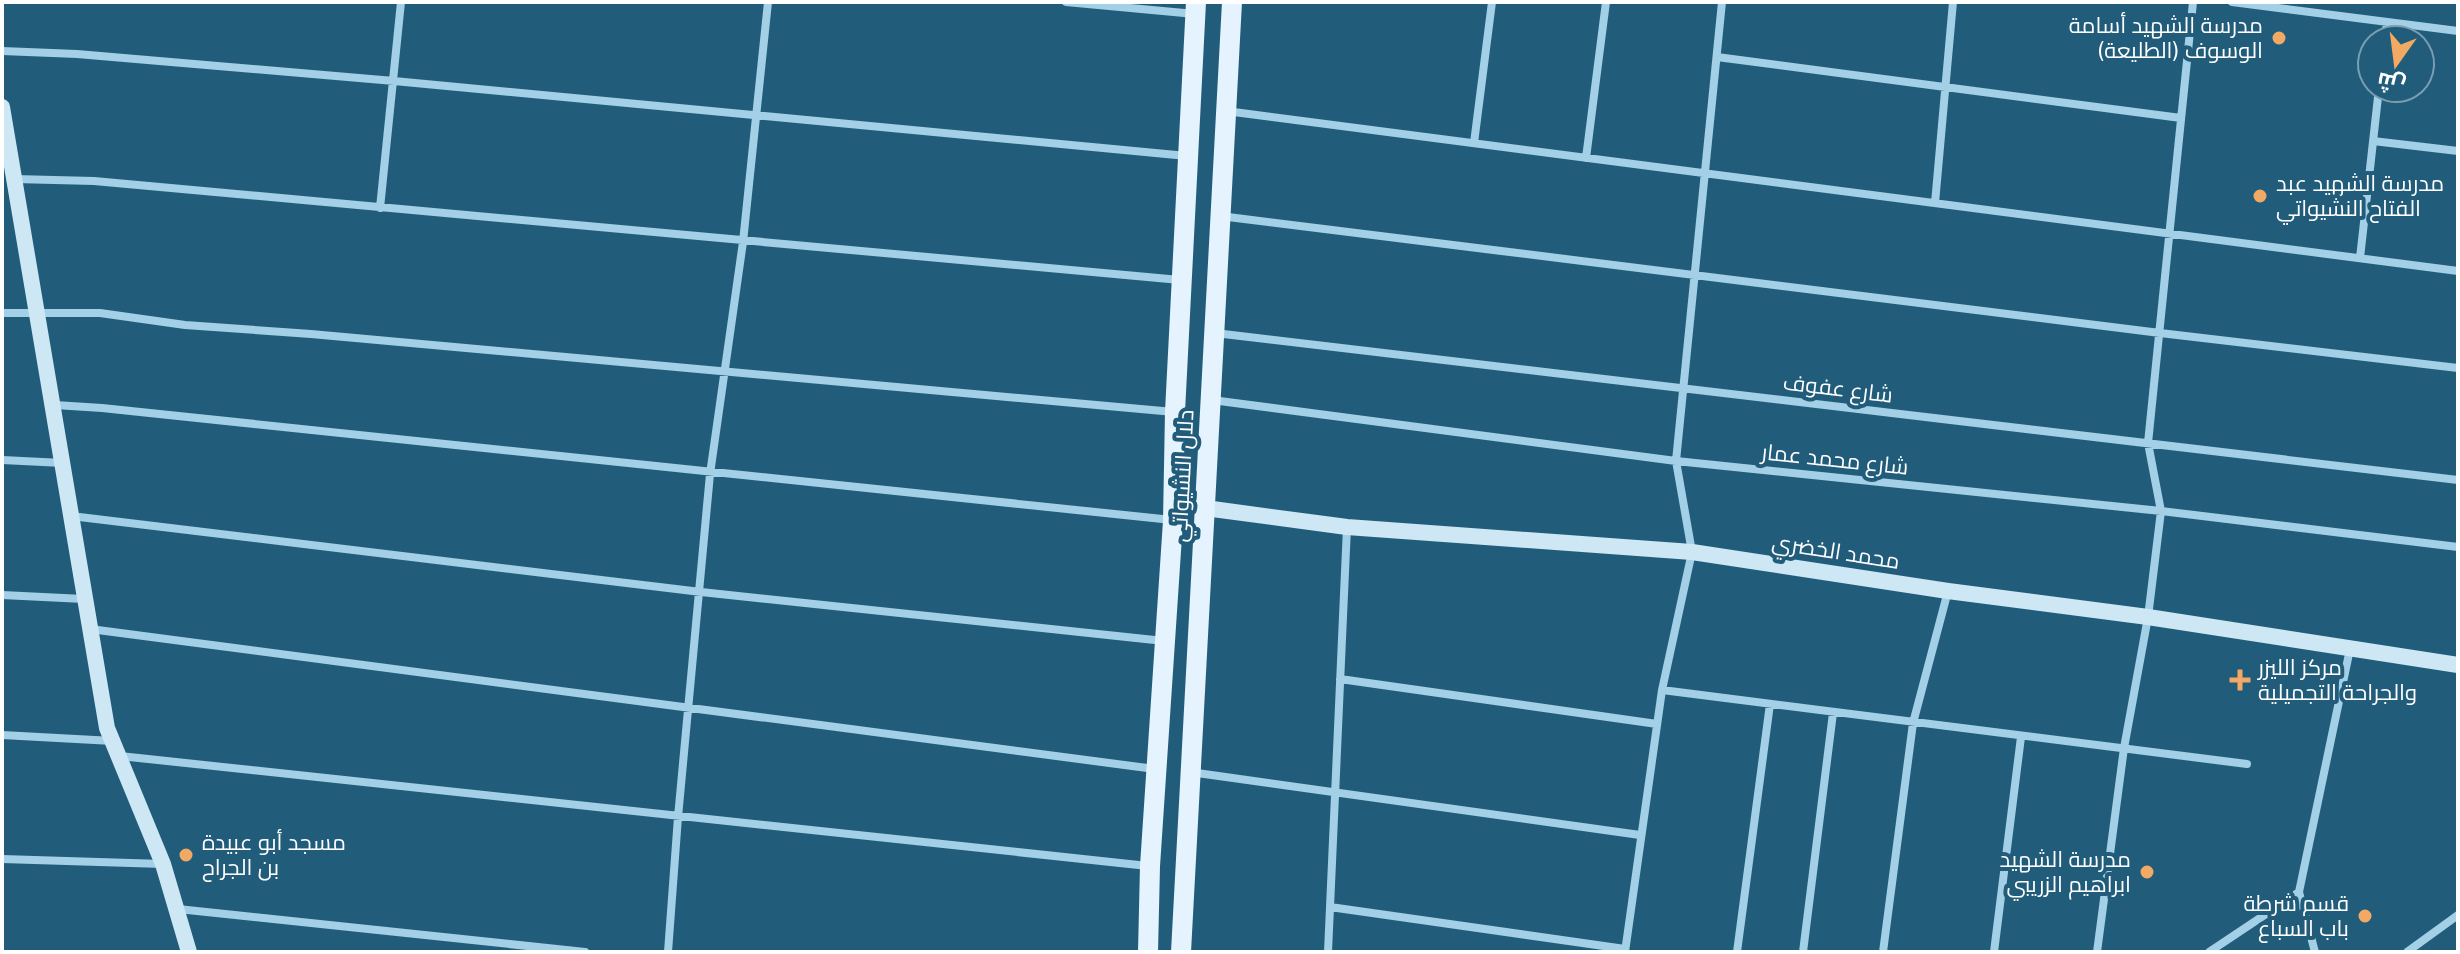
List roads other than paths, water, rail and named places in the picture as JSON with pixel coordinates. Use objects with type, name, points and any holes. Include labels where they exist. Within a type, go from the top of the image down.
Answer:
[{"type":"main road","name":"دلال النشيواتي","points":[[1181,952],[1232,2]]},
{"type":"main road","name":"دلال النشيواتي","points":[[1148,952],[1150,866],[1173,514],[1175,412],[1195,8]]},
{"type":"main road","points":[[1173,514],[1205,508]]},
{"type":"street","points":[[380,208],[401,2]]},
{"type":"street","points":[[668,952],[710,474],[743,242],[768,2]]},
{"type":"street","points":[[1066,2],[1195,8]]},
{"type":"street","points":[[1474,143],[1492,2]]},
{"type":"street","points":[[1586,158],[1606,2]]},
{"type":"street","points":[[1330,907],[1625,951],[1662,690],[1692,552],[1676,461],[1722,2]]},
{"type":"street","points":[[1935,203],[1953,2]]},
{"type":"street","points":[[2097,952],[2124,748],[2148,617],[2161,511],[2148,443],[2193,2]]},
{"type":"street","points":[[2232,2],[2458,31]]},
{"type":"street","points":[[2,51],[77,54],[394,81],[1187,156]]},
{"type":"street","points":[[1717,57],[2181,118]]},
{"type":"street","points":[[2360,258],[2377,104]]},
{"type":"street","points":[[2,107],[10,191],[55,405],[70,516],[107,728],[163,864],[189,952]]},
{"type":"street","points":[[1226,111],[2458,271]]},
{"type":"street","points":[[2373,141],[2458,151]]},
{"type":"street","points":[[10,191],[94,181],[1182,281]]},
{"type":"street","points":[[1219,216],[2458,368]]},
{"type":"street","points":[[2,313],[100,313],[185,325],[1175,412]]},
{"type":"street","name":"شارع عفوف","points":[[1213,333],[2458,480]]},
{"type":"street","name":"شارع محمد عمار","points":[[1210,400],[1676,461],[2161,511],[2458,547]]},
{"type":"street","points":[[55,405],[498,448],[710,474],[1173,514]]},
{"type":"street","points":[[2,460],[63,463]]},
{"type":"street","name":"محمد الخضري","points":[[1205,508],[1347,527],[1692,552],[2458,665]]},
{"type":"street","points":[[70,516],[701,592],[1164,641]]},
{"type":"street","points":[[1328,952],[1347,527]]},
{"type":"street","points":[[1883,952],[1913,723],[1948,591]]},
{"type":"street","points":[[2,595],[84,599]]},
{"type":"street","points":[[90,629],[1156,769]]},
{"type":"street","points":[[2315,952],[2299,892],[2350,648]]},
{"type":"street","points":[[1340,679],[1657,724]]},
{"type":"street","points":[[1662,690],[2247,764]]},
{"type":"street","points":[[1737,952],[1770,704]]},
{"type":"street","points":[[1803,952],[1833,713]]},
{"type":"street","points":[[2,735],[678,817],[1150,866]]},
{"type":"street","points":[[1994,952],[2021,737]]},
{"type":"street","points":[[1189,772],[1640,835]]},
{"type":"street","points":[[2,859],[163,864]]},
{"type":"street","points":[[2209,952],[2299,892]]},
{"type":"street","points":[[178,909],[585,952]]},
{"type":"street","points":[[2407,952],[2458,915]]},
{"type":"place","name":"مدرسة الشهيد أسامة الوسوف (الطليعة)","points":[[2279,38]]},
{"type":"place","name":"مدرسة الشهيد عبد الفتاح النشيواتي","points":[[2260,196]]},
{"type":"place","name":"مركز الليزر والجراحة التجميلية","points":[[2240,680]]},
{"type":"place","name":"مسجد أبو عبيدة بن الجراح","points":[[186,855]]},
{"type":"place","name":"مدرسة الشهيد ابراهيم الزريبي","points":[[2147,872]]},
{"type":"place","name":"قسم شرطة باب السباع","points":[[2365,916]]}]
